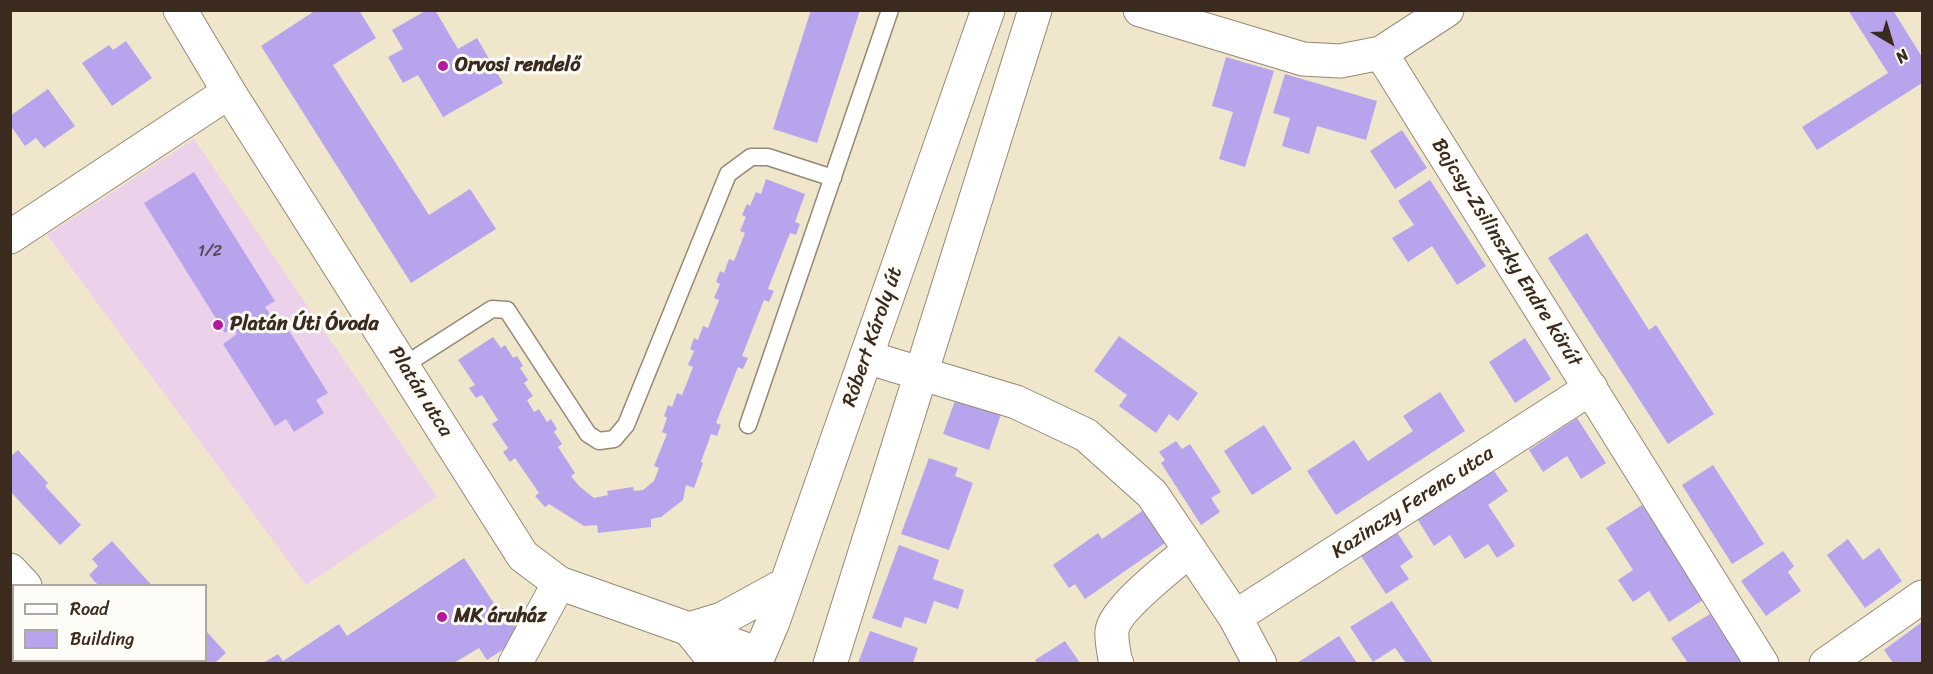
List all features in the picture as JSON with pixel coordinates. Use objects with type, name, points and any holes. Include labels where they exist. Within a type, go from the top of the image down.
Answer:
[{"type":"street","name":"Róbert Károly út","points":[[757,659],[786,584],[988,10]]},
{"type":"street","points":[[830,663],[1035,10]]},
{"type":"street","points":[[1140,10],[1303,59],[1340,61],[1381,53],[1447,10]]},
{"type":"street","name":"Platán utca","points":[[189,13],[230,92],[524,556],[559,583],[689,629],[757,659]]},
{"type":"street","name":"Bajcsy-Zsilinszky Endre körút","points":[[1381,53],[1762,663]]},
{"type":"street","points":[[10,237],[230,92]]},
{"type":"street","points":[[866,357],[1016,402],[1086,435],[1152,494],[1235,617],[1260,663]]},
{"type":"street","name":"Kazinczy Ferenc utca","points":[[1235,617],[1591,388]]},
{"type":"street","points":[[1117,663],[1112,630],[1117,621],[1141,591],[1190,550]]},
{"type":"street","points":[[10,570],[24,584]]},
{"type":"street","points":[[520,662],[559,583]]},
{"type":"street","points":[[717,663],[689,629],[722,619],[786,584]]},
{"type":"street","points":[[1826,663],[1923,597]]},
{"type":"lane","points":[[748,425],[890,10]]},
{"type":"lane","points":[[403,366],[492,309],[507,310],[588,434],[599,441],[614,439],[626,425],[728,174],[751,157],[768,157],[833,178]]},
{"type":"shaded area","name":"Platán Úti Óvoda","points":[[194,139],[437,497],[306,585],[47,235]]},
{"type":"building","points":[[316,10],[359,10],[376,38],[333,65],[429,215],[470,189],[496,229],[411,283],[261,46]]},
{"type":"building","name":"Orvosi rendelő","points":[[427,10],[435,10],[458,49],[477,38],[503,83],[443,117],[418,75],[403,83],[388,57],[403,49],[392,30]]},
{"type":"building","points":[[811,10],[860,10],[817,143],[773,129]]},
{"type":"building","points":[[1848,10],[1893,10],[1922,57],[1922,83],[1817,150],[1802,127],[1888,73]]},
{"type":"building","points":[[126,41],[152,78],[112,106],[82,63],[109,45],[113,50]]},
{"type":"building","points":[[1226,57],[1274,71],[1245,167],[1219,159],[1233,112],[1212,106]]},
{"type":"building","points":[[1285,74],[1377,101],[1366,140],[1317,126],[1309,154],[1282,146],[1290,118],[1273,113]]},
{"type":"building","points":[[48,89],[75,126],[44,148],[36,138],[25,146],[10,125],[10,116]]},
{"type":"building","points":[[1402,130],[1427,168],[1395,189],[1370,151]]},
{"type":"building","points":[[194,172],[275,301],[265,307],[270,314],[276,310],[328,393],[316,400],[324,413],[294,432],[286,419],[275,426],[223,344],[237,334],[233,328],[225,333],[144,203]]},
{"type":"building","points":[[766,179],[805,194],[795,222],[800,224],[796,235],[790,233],[768,289],[774,291],[769,302],[764,300],[742,356],[748,358],[743,369],[738,367],[716,423],[721,425],[717,436],[711,434],[694,488],[686,485],[683,500],[661,517],[651,519],[651,527],[598,533],[597,525],[584,526],[549,504],[545,507],[535,496],[539,493],[515,458],[510,462],[503,452],[508,448],[492,424],[498,420],[482,395],[476,398],[469,388],[475,385],[458,360],[493,337],[501,348],[505,345],[513,358],[517,356],[523,366],[520,368],[528,380],[524,383],[533,396],[527,400],[534,412],[539,409],[547,422],[551,419],[557,429],[554,432],[562,444],[558,447],[575,473],[571,476],[579,486],[594,498],[608,495],[607,491],[633,487],[634,491],[643,490],[654,481],[659,468],[654,466],[667,434],[662,432],[667,418],[664,416],[668,405],[672,407],[677,393],[682,395],[693,367],[688,365],[694,351],[690,349],[694,338],[698,340],[703,326],[708,328],[719,300],[714,298],[720,284],[716,282],[720,271],[724,273],[729,259],[734,261],[745,233],[740,231],[746,217],[742,215],[747,204],[750,206],[756,192],[761,194]]},
{"type":"building","points":[[1430,180],[1486,266],[1457,285],[1432,246],[1408,262],[1392,238],[1414,225],[1398,201]]},
{"type":"building","points":[[1587,233],[1649,330],[1656,325],[1714,414],[1668,444],[1548,258]]},
{"type":"building","points":[[1119,336],[1198,393],[1178,421],[1169,414],[1156,433],[1119,406],[1127,395],[1094,371]]},
{"type":"building","points":[[1525,338],[1551,379],[1515,403],[1489,362]]},
{"type":"building","points":[[1440,392],[1465,431],[1336,515],[1307,471],[1354,440],[1368,461],[1413,431],[1403,416]]},
{"type":"building","points":[[957,395],[1002,411],[989,450],[943,434]]},
{"type":"building","points":[[1577,418],[1606,463],[1581,479],[1567,456],[1543,472],[1529,450]]},
{"type":"building","points":[[1264,425],[1292,469],[1252,495],[1224,451]]},
{"type":"building","points":[[1176,441],[1182,449],[1190,444],[1221,492],[1211,498],[1220,512],[1201,525],[1161,463],[1165,460],[1159,452]]},
{"type":"building","points":[[18,450],[48,483],[45,486],[81,525],[60,545],[10,491],[10,457]]},
{"type":"building","points":[[929,458],[958,468],[955,476],[973,483],[949,550],[901,534]]},
{"type":"building","points":[[1713,465],[1764,544],[1732,564],[1682,485]]},
{"type":"building","points":[[1492,468],[1508,491],[1488,505],[1515,546],[1497,558],[1488,544],[1465,559],[1450,535],[1434,546],[1416,517]]},
{"type":"building","points":[[1642,505],[1703,600],[1669,622],[1649,591],[1633,602],[1618,580],[1633,570],[1606,528]]},
{"type":"building","points":[[1145,509],[1168,541],[1085,599],[1075,584],[1069,588],[1053,565],[1098,533],[1102,539]]},
{"type":"building","points":[[1395,529],[1413,557],[1400,566],[1409,579],[1386,594],[1359,553]]},
{"type":"building","points":[[1848,539],[1863,560],[1879,548],[1902,581],[1865,608],[1827,555]]},
{"type":"building","points":[[112,541],[151,584],[97,584],[89,575],[98,566],[92,559]]},
{"type":"building","points":[[899,545],[939,560],[933,579],[964,590],[958,609],[934,601],[926,624],[905,617],[901,628],[872,618]]},
{"type":"building","points":[[1783,551],[1794,566],[1788,572],[1801,591],[1766,616],[1741,581]]},
{"type":"building","name":"MK áruház","points":[[464,558],[499,611],[503,608],[522,637],[487,660],[479,648],[454,663],[263,663],[278,654],[283,661],[339,624],[347,636]]},
{"type":"building","points":[[1392,601],[1433,663],[1406,663],[1395,648],[1373,662],[1350,627]]},
{"type":"building","points":[[1710,614],[1742,663],[1688,663],[1671,638]]},
{"type":"building","points":[[1922,622],[1922,663],[1893,663],[1884,650]]},
{"type":"building","points":[[870,631],[918,648],[913,663],[858,663]]},
{"type":"building","points":[[207,632],[226,653],[215,663],[171,663],[207,662]]},
{"type":"building","points":[[1339,636],[1357,663],[1297,663]]},
{"type":"building","points":[[1065,641],[1080,663],[1037,663],[1035,660]]},
{"type":"building","points":[[10,644],[12,662],[28,663],[10,663]]},
{"type":"place","name":"Orvosi rendelő","points":[[443,66]]},
{"type":"place","name":"Platán Úti Óvoda","points":[[218,325]]},
{"type":"place","name":"MK áruház","points":[[442,617]]}]
